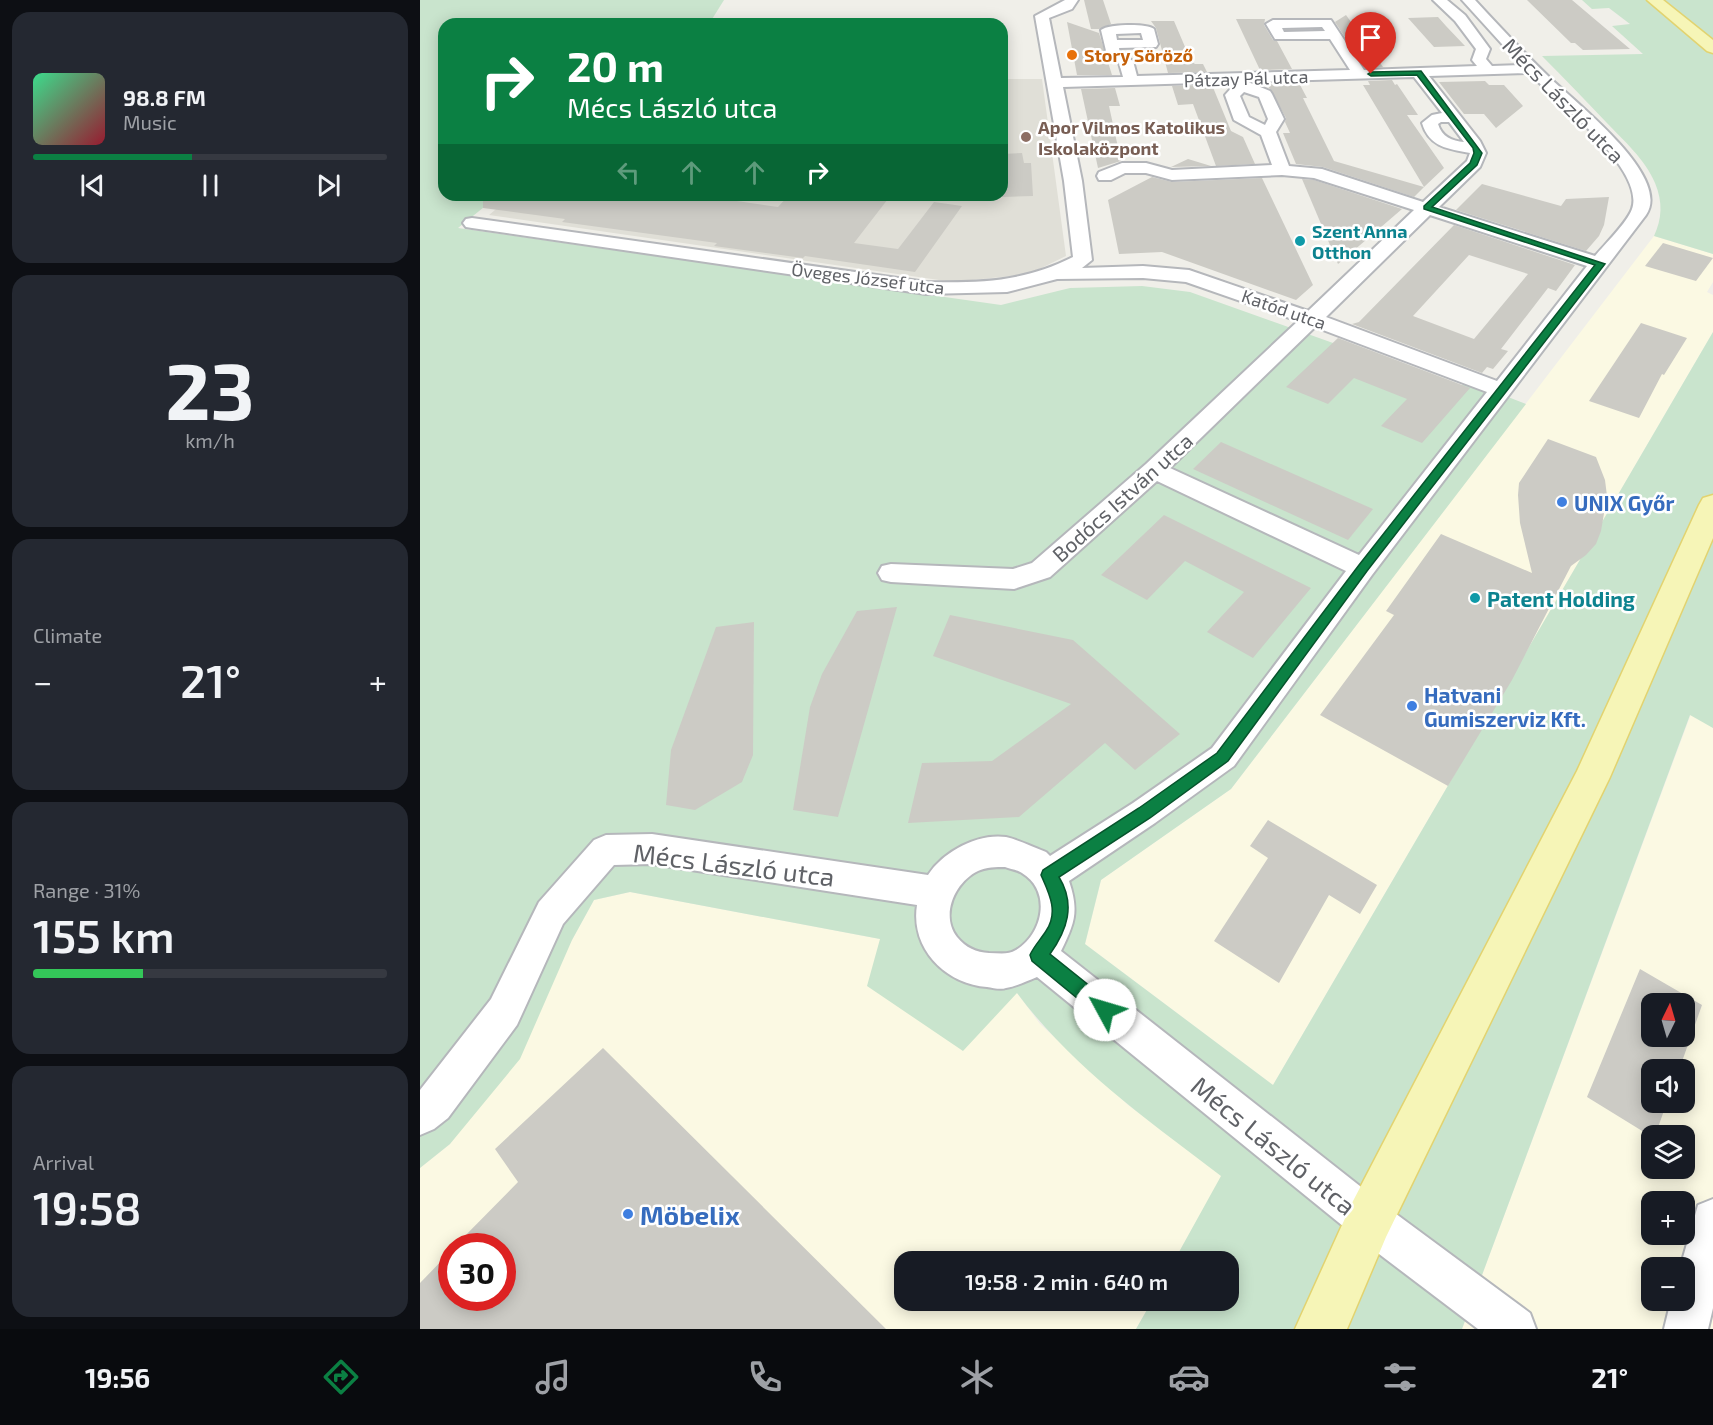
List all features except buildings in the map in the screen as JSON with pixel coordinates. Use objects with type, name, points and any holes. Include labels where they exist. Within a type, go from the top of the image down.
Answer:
[{"type":"main road","points":[[1654,0],[1713,48]]},
{"type":"main road","points":[[1321,1329],[1369,1220],[1592,777],[1713,505]]},
{"type":"street","points":[[1054,83],[1042,16],[1067,6],[1071,0]]},
{"type":"street","points":[[1441,1],[1468,1]]},
{"type":"street","name":"Mécs László utca","points":[[1441,1],[1476,36],[1484,49],[1479,60],[1488,70]]},
{"type":"street","name":"Mécs László utca","points":[[1049,875],[1144,813],[1223,757],[1363,568],[1640,210],[1643,202],[1640,186],[1612,147],[1468,1]]},
{"type":"street","points":[[1334,35],[1360,74]]},
{"type":"street","points":[[1111,44],[1114,55],[1126,60],[1131,81]]},
{"type":"street","name":"Pátzay Pál utca","points":[[1054,83],[1241,82],[1360,74],[1533,69]]},
{"type":"street","points":[[1419,73],[1476,148]]},
{"type":"street","points":[[1268,132],[1276,119],[1265,94],[1241,82],[1232,95],[1242,120],[1268,132],[1282,170]]},
{"type":"street","name":"Öveges József utca","points":[[472,223],[926,288],[994,289],[1034,282],[1058,274],[1083,260],[1054,83]]},
{"type":"street","points":[[1452,117],[1437,118],[1430,123],[1431,129],[1448,145],[1476,148]]},
{"type":"street","name":"Bodócs István utca","points":[[891,573],[1014,579],[1041,570],[1154,470],[1474,164],[1478,153],[1476,148]]},
{"type":"street","points":[[1071,176],[1105,176],[1124,183],[1135,184],[1158,182],[1172,175],[1282,170],[1316,173],[1600,264]]},
{"type":"street","name":"Katód utca","points":[[1058,274],[1143,272],[1189,276],[1313,319],[1501,390]]},
{"type":"street","points":[[1154,470],[1363,568]]},
{"type":"street","name":"Mécs László utca","points":[[420,1115],[434,1104],[504,1012],[551,913],[606,850],[652,849],[937,892]]},
{"type":"street","points":[[983,854],[1015,854],[1038,865],[1049,875],[1060,902],[1060,917],[1056,932],[1038,955],[1012,969],[997,971],[975,968],[954,958],[938,938],[933,925],[932,912],[937,892],[947,875],[964,861],[983,854]]},
{"type":"street","name":"Mécs László utca","points":[[1038,955],[1369,1220],[1514,1329]]},
{"type":"street","points":[[1686,1329],[1713,1220]]},
{"type":"shaded area","name":"Apor Vilmos Katolikus Iskolaközpont","points":[[1008,79],[1042,79],[1066,256],[1029,274],[953,282],[489,215],[506,201],[1008,201]]},
{"type":"shaded area","points":[[1654,236],[1713,254],[1713,282],[1707,292],[1713,295],[1713,332],[1273,1085],[1085,944],[1101,880],[1231,789]]},
{"type":"shaded area","points":[[1691,714],[1713,728],[1713,1329],[1462,1329]]},
{"type":"shaded area","points":[[630,892],[880,939],[1017,993],[1040,1024],[1128,1105],[1222,1176],[1180,1251],[894,1251],[894,1311],[1146,1311],[1136,1329],[420,1329],[420,1168],[450,1144],[594,900]]},
{"type":"green space","points":[[420,0],[724,0],[713,18],[438,18],[438,201],[492,201],[458,228],[1001,305],[1070,288],[1142,286],[1190,292],[1459,388],[1467,381],[1526,404],[1231,789],[1101,880],[1085,944],[1273,1085],[1713,332],[1713,728],[1690,715],[1462,1329],[1136,1329],[1146,1311],[1239,1311],[1239,1251],[1180,1251],[1221,1176],[1139,1113],[1087,1069],[1062,1045],[1017,993],[963,1051],[867,986],[880,939],[630,892],[594,900],[572,940],[520,1059],[450,1144],[420,1168]]},
{"type":"green space","points":[[1582,0],[1713,0],[1713,254],[1654,236],[1659,223],[1660,204],[1658,190],[1651,174],[1627,143],[1542,56],[1643,54],[1612,26],[1630,24],[1609,8],[1592,9]]},
{"type":"place","name":"Story Söröző","points":[[1072,55]]},
{"type":"place","name":"Apor Vilmos Katolikus Iskolaközpont","points":[[1026,137]]},
{"type":"place","name":"Szent Anna Otthon","points":[[1300,241]]},
{"type":"place","name":"UNIX Győr","points":[[1562,502]]},
{"type":"place","name":"Patent Holding","points":[[1475,598]]},
{"type":"place","name":"Hatvani Gumiszerviz Kft.","points":[[1412,706]]},
{"type":"place","name":"Möbelix","points":[[628,1214]]},
{"type":"route","points":[[1105,1010],[1038,955],[1056,932],[1060,917],[1060,902],[1049,875],[1144,813],[1223,757],[1363,568],[1600,264],[1426,208],[1474,164],[1478,153],[1476,148],[1419,73],[1371,74]]}]
